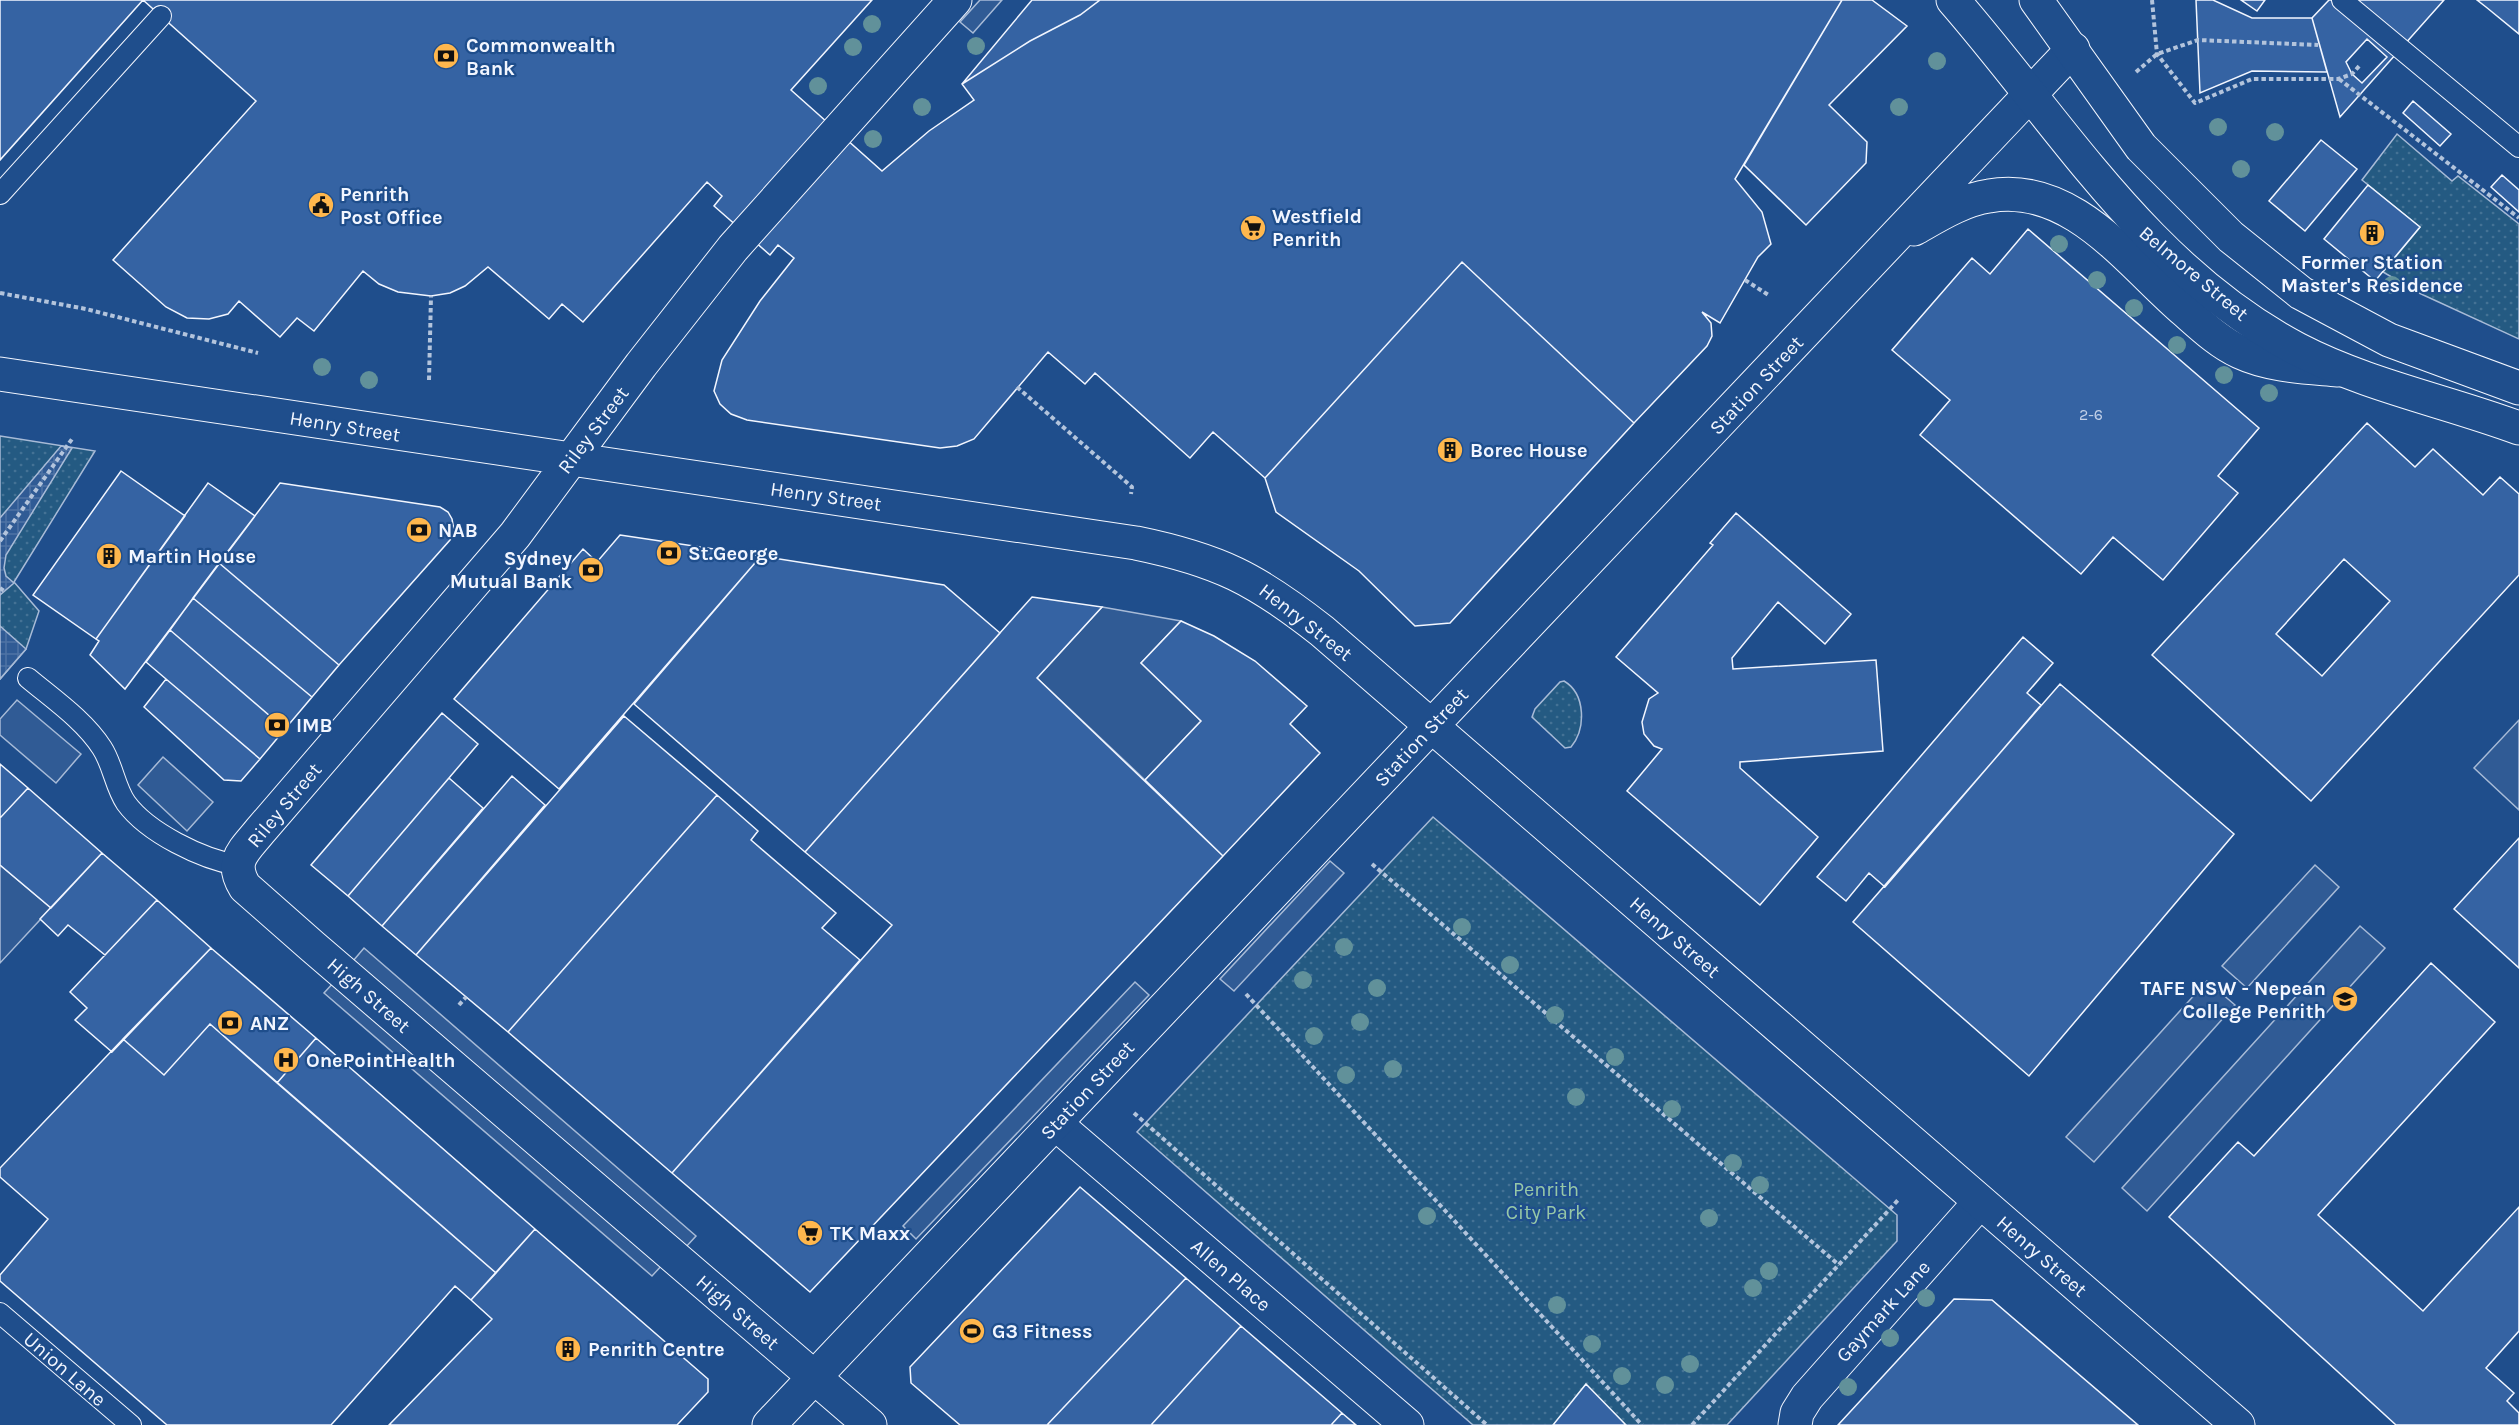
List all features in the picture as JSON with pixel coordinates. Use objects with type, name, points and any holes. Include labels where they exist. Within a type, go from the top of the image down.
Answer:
[{"type":"main road","name":"Riley Street","points":[[237,866],[242,855],[261,831],[515,535],[733,248],[955,0]]},
{"type":"main road","name":"Belmore Street","points":[[1953,0],[2119,206],[2161,250],[2251,322],[2298,350],[2349,371],[2519,428]]},
{"type":"main road","points":[[2036,0],[2141,147],[2231,237],[2301,293],[2389,340],[2519,388]]},
{"type":"main road","name":"Station Street","points":[[769,1425],[2073,49]]},
{"type":"main road","points":[[1882,250],[1960,205],[1987,196],[2012,193],[2028,196],[2079,216],[2188,314],[2239,352],[2268,362],[2349,371]]},
{"type":"main road","name":"Henry Street","points":[[0,374],[1136,543],[1207,560],[1242,575],[1278,596],[1432,725],[2238,1425]]},
{"type":"main road","name":"High Street","points":[[237,866],[237,874],[254,894],[870,1425]]},
{"type":"main road","name":"Allen Place","points":[[1056,1124],[1407,1425]]},
{"type":"main road","name":"Gaymark Lane","points":[[1795,1425],[1797,1413],[1807,1397],[1980,1202]]},
{"type":"lane","points":[[2342,0],[2519,147]]},
{"type":"lane","points":[[0,194],[161,16]]},
{"type":"lane","points":[[28,678],[74,716],[102,748],[126,804],[170,840],[212,861],[237,866]]},
{"type":"lane","name":"Union Lane","points":[[0,1313],[131,1425]]},
{"type":"path","points":[[2152,0],[2157,54],[2195,103],[2252,79],[2338,79],[2352,74],[2361,64]]},
{"type":"path","points":[[2126,80],[2157,54],[2198,40],[2319,45]]},
{"type":"path","points":[[2338,79],[2519,218]]},
{"type":"path","points":[[1744,280],[1770,296]]},
{"type":"path","points":[[0,293],[87,309],[258,353]]},
{"type":"path","points":[[429,380],[430,296]]},
{"type":"path","points":[[1017,387],[1132,487],[1131,494]]},
{"type":"path","points":[[0,541],[72,439]]},
{"type":"path","points":[[1372,864],[1839,1265]]},
{"type":"path","points":[[1246,994],[1642,1425]]},
{"type":"path","points":[[459,1005],[466,997]]},
{"type":"path","points":[[1134,1113],[1487,1425]]},
{"type":"path","points":[[1692,1425],[1899,1199]]},
{"type":"green space","points":[[2397,134],[2452,181],[2458,176],[2519,224],[2519,339],[2419,293],[2383,272],[2420,227],[2362,180]]},
{"type":"green space","points":[[0,436],[95,451],[14,582],[39,611],[26,649],[0,679]]},
{"type":"green space","points":[[1564,681],[1576,694],[1581,712],[1576,740],[1571,747],[1565,748],[1532,717],[1535,709],[1560,682]]},
{"type":"green space","name":"Penrith City Park","points":[[1433,817],[1897,1215],[1897,1241],[1727,1425],[1473,1425],[1137,1132]]},
{"type":"shaded area","points":[[980,0],[1002,0],[973,33],[960,22]]},
{"type":"shaded area","points":[[61,446],[72,448],[6,555],[4,568],[6,576],[14,583],[0,595],[0,518]]},
{"type":"shaded area","points":[[1102,607],[1181,621],[1141,663],[1201,721],[1145,780],[1037,678]]},
{"type":"shaded area","points":[[0,626],[26,649],[0,679]]},
{"type":"shaded area","points":[[17,700],[81,754],[56,783],[0,735],[0,719]]},
{"type":"shaded area","points":[[2519,720],[2519,810],[2474,768]]},
{"type":"shaded area","points":[[163,757],[213,802],[187,831],[138,785]]},
{"type":"shaded area","points":[[1330,861],[1344,873],[1234,991],[1220,979]]},
{"type":"shaded area","points":[[0,865],[51,908],[0,963]]},
{"type":"shaded area","points":[[2315,865],[2339,887],[2247,988],[2222,966]]},
{"type":"shaded area","points":[[2360,926],[2385,948],[2147,1211],[2122,1188]]},
{"type":"shaded area","points":[[364,948],[696,1236],[685,1248],[353,961]]},
{"type":"shaded area","points":[[335,981],[663,1264],[652,1276],[324,993]]},
{"type":"shaded area","points":[[2207,981],[2235,1005],[2094,1162],[2066,1137]]},
{"type":"shaded area","points":[[1135,982],[1149,995],[916,1239],[903,1226]]},
{"type":"building","points":[[0,0],[143,0],[0,160]]},
{"type":"building","name":"Westfield Penrith","points":[[143,0],[872,0],[791,90],[882,171],[929,131],[974,100],[962,84],[1030,41],[1080,15],[1100,0],[1842,0],[1735,179],[1762,212],[1771,244],[1758,257],[1720,323],[1702,312],[1711,323],[1712,336],[1707,346],[1634,423],[1462,262],[1265,478],[1213,432],[1190,458],[1095,373],[1085,384],[1048,352],[974,439],[957,446],[940,448],[747,420],[731,414],[720,404],[714,391],[722,360],[760,301],[794,258],[778,245],[770,255],[714,206],[722,196],[707,182],[583,322],[562,304],[549,319],[488,267],[465,286],[450,293],[431,296],[398,292],[379,284],[363,271],[314,331],[297,318],[280,337],[239,301],[228,314],[209,319],[187,318],[166,307],[113,260],[256,101]]},
{"type":"building","points":[[1032,0],[1100,0],[1080,15],[1030,41],[962,84]]},
{"type":"building","points":[[1842,0],[1872,0],[1907,26],[1829,105],[1867,142],[1866,163],[1806,225],[1744,165]]},
{"type":"building","points":[[2196,0],[2213,0],[2252,18],[2312,18],[2327,72],[2252,71],[2200,93]]},
{"type":"building","points":[[2241,0],[2265,0],[2257,11]]},
{"type":"building","points":[[2329,0],[2444,0],[2340,117],[2312,18]]},
{"type":"building","points":[[2477,0],[2519,0],[2519,34],[2486,7]]},
{"type":"building","points":[[2367,39],[2387,57],[2362,83],[2352,74],[2346,62]]},
{"type":"building","points":[[2413,101],[2451,134],[2440,146],[2403,113]]},
{"type":"building","points":[[2321,140],[2357,169],[2305,231],[2269,201]]},
{"type":"building","points":[[2502,175],[2519,190],[2519,212],[2491,187]]},
{"type":"building","name":"Former Station Master's Residence","points":[[2368,185],[2420,227],[2375,281],[2324,239]]},
{"type":"building","points":[[2028,229],[2259,428],[2218,476],[2238,493],[2163,580],[2113,537],[2081,574],[1920,435],[1950,400],[1892,350],[1972,258],[1990,274]]},
{"type":"building","name":"Borec House","points":[[1462,262],[1634,423],[1450,623],[1415,626],[1359,571],[1276,512],[1265,478]]},
{"type":"building","points":[[2367,423],[2415,467],[2433,449],[2483,495],[2500,477],[2519,494],[2519,575],[2311,801],[2152,655]],"holes":[[[2344,559],[2390,601],[2322,676],[2276,634]]]},
{"type":"building","name":"Martin House","points":[[121,471],[185,516],[96,639],[33,595]]},
{"type":"building","points":[[208,483],[255,516],[125,689],[90,655],[99,641],[96,639]]},
{"type":"building","points":[[280,483],[440,507],[448,512],[452,519],[454,530],[450,540],[339,665],[219,563]]},
{"type":"building","points":[[1736,513],[1851,614],[1825,644],[1778,602],[1732,658],[1733,669],[1876,660],[1883,751],[1740,762],[1740,768],[1818,837],[1760,905],[1627,791],[1662,749],[1654,746],[1644,734],[1642,722],[1649,699],[1658,693],[1616,657],[1713,545],[1710,543]]},
{"type":"building","points":[[620,535],[761,556],[559,789],[454,699],[583,549],[597,562]]},
{"type":"building","points":[[761,556],[944,585],[1000,633],[805,852],[634,704]]},
{"type":"building","points":[[219,563],[339,665],[312,697],[193,598]]},
{"type":"building","points":[[1032,597],[1102,607],[1037,678],[1223,856],[810,1292],[672,1173],[892,925],[805,852]]},
{"type":"building","points":[[193,598],[312,697],[285,729],[170,630]]},
{"type":"building","points":[[1181,621],[1214,636],[1255,661],[1307,706],[1290,724],[1320,753],[1223,856],[1145,780],[1201,721],[1141,663]]},
{"type":"building","points":[[170,630],[285,729],[260,759],[146,662]]},
{"type":"building","points":[[2023,637],[2053,663],[2027,693],[2041,705],[1885,887],[1869,873],[1846,901],[1817,877]]},
{"type":"building","points":[[166,679],[260,759],[241,781],[224,780],[144,707]]},
{"type":"building","points":[[2060,684],[2234,834],[2029,1076],[1853,922]]},
{"type":"building","points":[[442,713],[478,744],[348,896],[311,865]]},
{"type":"building","points":[[624,716],[717,795],[508,1032],[416,955]]},
{"type":"building","points":[[0,764],[28,788],[0,818]]},
{"type":"building","points":[[512,776],[545,805],[416,955],[382,926]]},
{"type":"building","points":[[449,778],[483,808],[382,926],[348,896]]},
{"type":"building","points":[[28,788],[102,853],[51,908],[0,865],[0,818]]},
{"type":"building","points":[[717,795],[758,831],[751,840],[836,913],[822,928],[860,960],[672,1173],[508,1032]]},
{"type":"building","points":[[2519,838],[2519,968],[2454,909]]},
{"type":"building","points":[[102,853],[157,900],[105,955],[68,925],[58,936],[40,919]]},
{"type":"building","points":[[157,900],[211,948],[112,1052],[75,1020],[87,1008],[70,992]]},
{"type":"building","points":[[211,948],[316,1038],[277,1083],[210,1024],[164,1075],[123,1039]]},
{"type":"building","points":[[2431,963],[2495,1022],[2318,1215],[2423,1311],[2519,1207],[2519,1331],[2486,1368],[2514,1393],[2507,1401],[2519,1413],[2519,1425],[2396,1425],[2169,1217],[2238,1142],[2254,1156]]},
{"type":"building","points":[[210,1024],[496,1273],[471,1300],[455,1286],[331,1425],[167,1425],[0,1281],[0,1275],[48,1219],[0,1177],[0,1168],[123,1039],[164,1075]]},
{"type":"building","points":[[316,1038],[535,1229],[496,1273],[277,1083]]},
{"type":"building","points":[[1080,1187],[1186,1278],[1047,1425],[960,1425],[911,1383],[910,1367]]},
{"type":"building","name":"Penrith Centre","points":[[535,1229],[708,1379],[708,1392],[677,1425],[389,1425],[492,1319],[471,1300]]},
{"type":"building","points":[[1186,1278],[1241,1326],[1151,1425],[1047,1425]]},
{"type":"building","points":[[1954,1299],[1992,1300],[2138,1425],[1838,1425]]},
{"type":"building","points":[[1241,1326],[1342,1413],[1331,1425],[1151,1425]]},
{"type":"building","points":[[1586,1384],[1626,1425],[1553,1425]]},
{"type":"building","points":[[1342,1413],[1356,1425],[1331,1425]]},
{"type":"place","name":"Commonwealth Bank","points":[[446,56]]},
{"type":"place","name":"Penrith Post Office","points":[[321,205]]},
{"type":"place","name":"Westfield Penrith","points":[[1253,228]]},
{"type":"place","name":"Former Station Master's Residence","points":[[2372,233]]},
{"type":"place","name":"Borec House","points":[[1450,450]]},
{"type":"place","name":"NAB","points":[[419,530]]},
{"type":"place","name":"St.George","points":[[669,553]]},
{"type":"place","name":"Martin House","points":[[109,556]]},
{"type":"place","name":"Sydney Mutual Bank","points":[[591,570]]},
{"type":"place","name":"IMB","points":[[277,725]]},
{"type":"place","name":"TAFE NSW - Nepean College Penrith","points":[[2345,999]]},
{"type":"place","name":"ANZ","points":[[230,1023]]},
{"type":"place","name":"OnePointHealth","points":[[286,1060]]},
{"type":"place","name":"TK Maxx","points":[[810,1233]]},
{"type":"place","name":"G3 Fitness","points":[[972,1331]]},
{"type":"place","name":"Penrith Centre","points":[[568,1349]]}]
